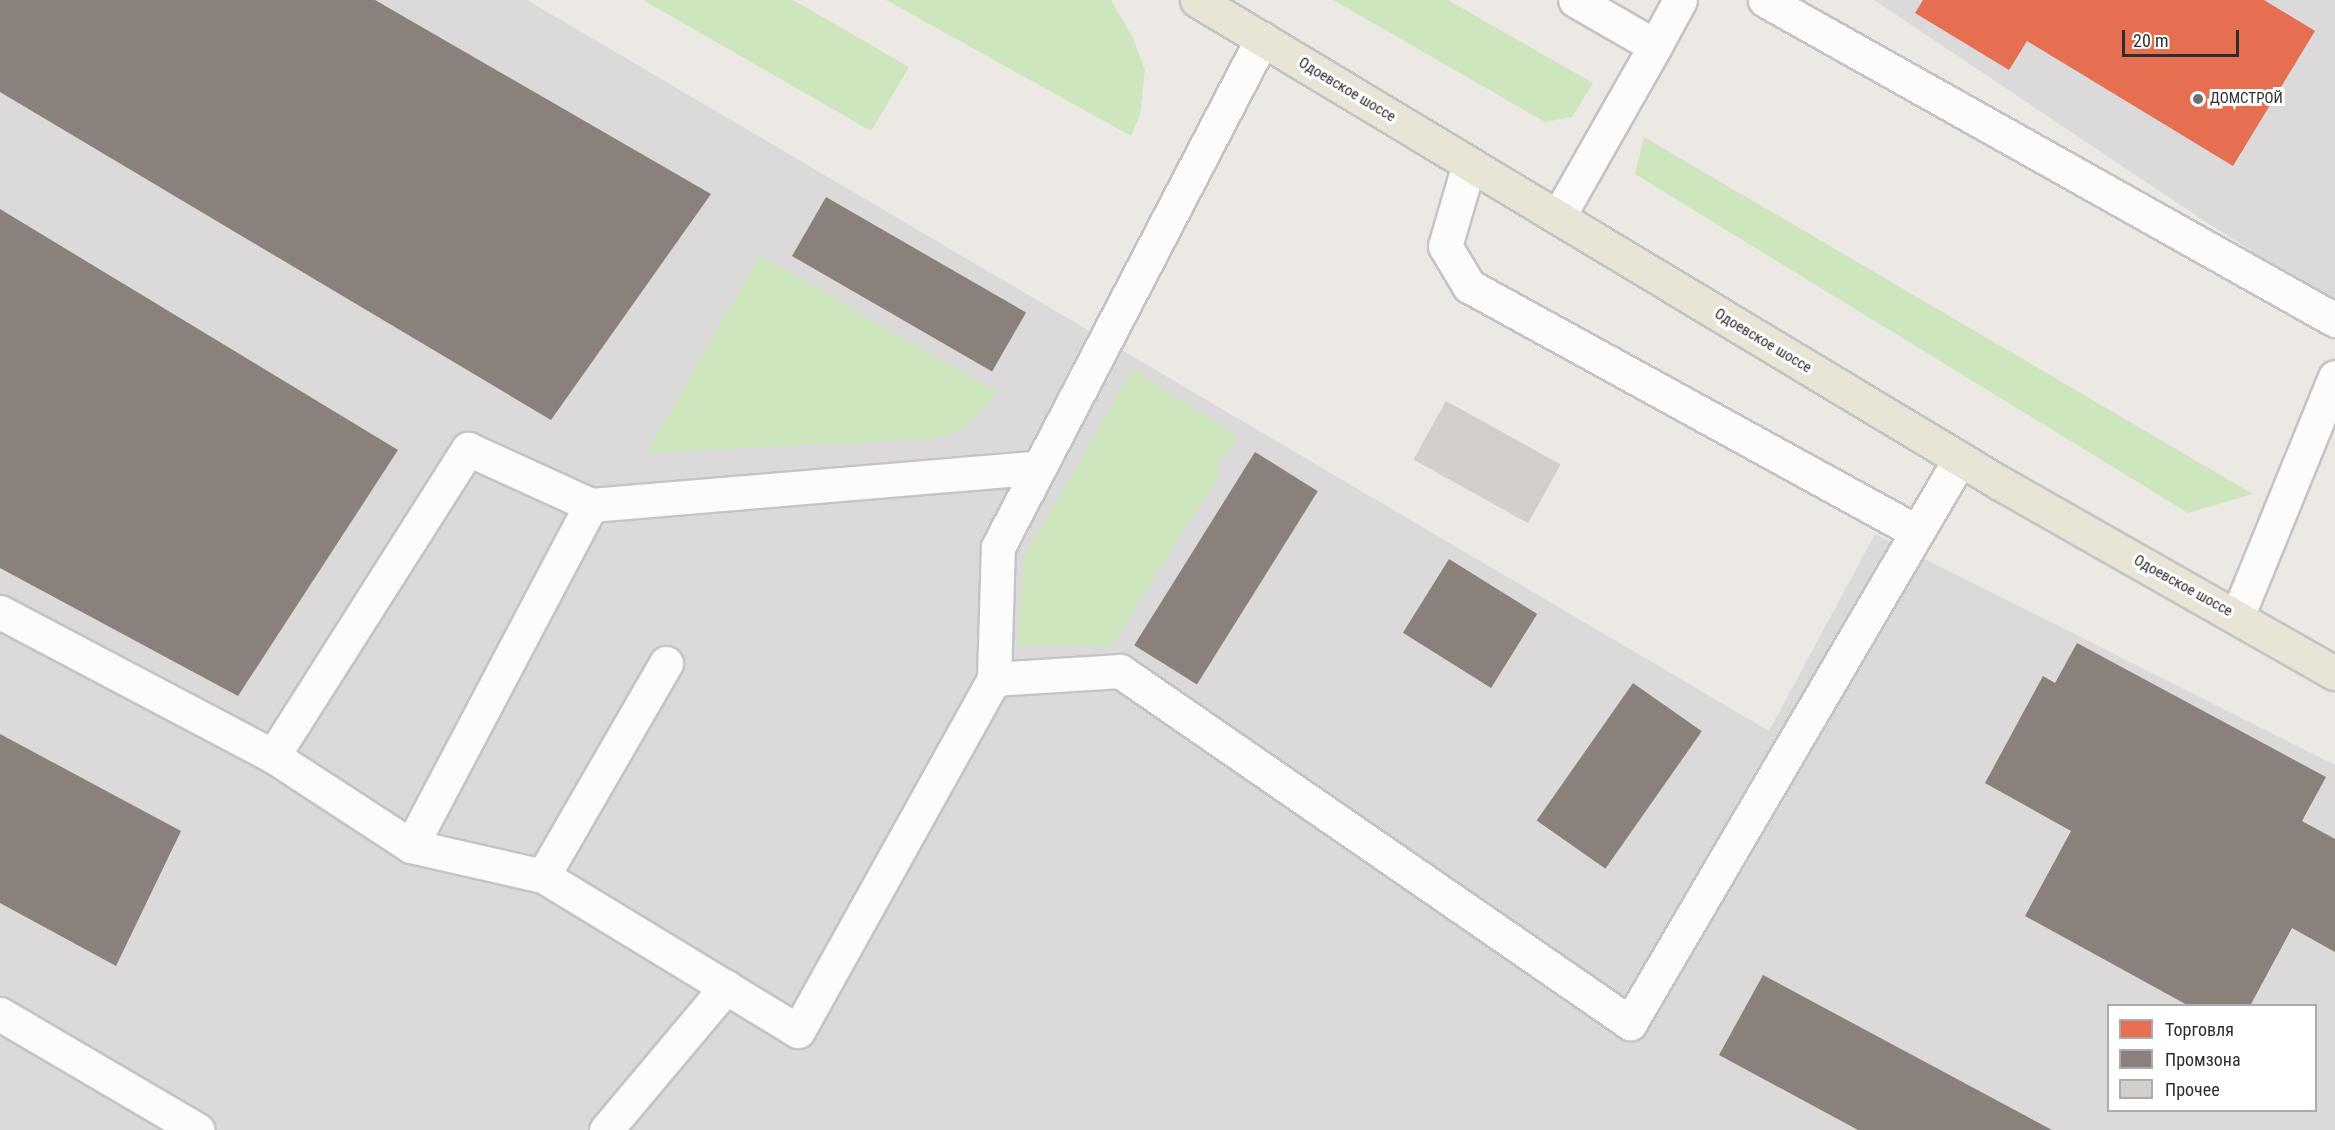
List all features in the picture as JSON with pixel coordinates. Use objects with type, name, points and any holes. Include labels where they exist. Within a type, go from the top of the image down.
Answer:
[{"type":"main road","name":"Одоевское шоссе","points":[[1197,0],[1960,459],[2335,673]]},
{"type":"lane","points":[[1575,0],[1655,46]]},
{"type":"lane","points":[[1558,217],[1680,0]]},
{"type":"lane","points":[[1765,0],[2335,320]]},
{"type":"lane","points":[[0,612],[273,756],[411,846],[543,876],[798,1031],[994,679],[998,547],[1262,39]]},
{"type":"lane","points":[[1469,164],[1444,246],[1469,286],[1917,532]]},
{"type":"lane","points":[[2237,617],[2335,377]]},
{"type":"lane","points":[[273,756],[468,449],[591,505],[1039,467]]},
{"type":"lane","points":[[994,679],[1120,671],[1630,1023],[1960,459]]},
{"type":"lane","points":[[411,846],[591,505]]},
{"type":"lane","points":[[543,876],[666,663]]},
{"type":"lane","points":[[606,1130],[726,987]]},
{"type":"lane","points":[[0,1014],[198,1130]]},
{"type":"shaded area","points":[[0,0],[527,0],[1769,731],[1875,534],[2335,765],[2335,1130],[0,1130]]},
{"type":"shaded area","points":[[1874,0],[2335,0],[2335,304],[2203,220]]},
{"type":"green space","points":[[643,0],[793,0],[909,67],[871,131]]},
{"type":"green space","points":[[886,0],[1111,0],[1133,38],[1145,70],[1140,115],[1131,136]]},
{"type":"green space","points":[[1333,0],[1448,0],[1593,83],[1572,117],[1545,122]]},
{"type":"green space","points":[[1644,137],[2253,494],[2188,513],[1635,174]]},
{"type":"green space","points":[[760,255],[997,392],[977,418],[958,430],[933,439],[646,453]]},
{"type":"green space","points":[[1132,369],[1238,436],[1216,469],[1221,472],[1111,646],[1017,646],[1024,557]]},
{"type":"building: Торговля","name":"ДОМСТРОЙ","points":[[1923,0],[2264,0],[2315,31],[2233,166],[2027,41],[2009,70],[1915,13]]},
{"type":"building: Промзона","points":[[0,0],[375,0],[711,194],[551,420],[0,92]]},
{"type":"building: Промзона","points":[[826,197],[1026,312],[992,371],[792,256]]},
{"type":"building: Промзона","points":[[0,209],[398,450],[238,696],[0,568]]},
{"type":"building: Промзона","points":[[1255,452],[1318,491],[1197,685],[1134,645]]},
{"type":"building: Промзона","points":[[1449,559],[1537,614],[1491,688],[1403,633]]},
{"type":"building: Промзона","points":[[2077,643],[2326,777],[2302,821],[2335,839],[2335,952],[2292,928],[2251,1004],[2185,1004],[2025,916],[2071,831],[1985,783],[2043,676],[2055,683]]},
{"type":"building: Промзона","points":[[1633,683],[1702,731],[1605,869],[1537,821]]},
{"type":"building: Промзона","points":[[0,734],[181,831],[116,966],[0,903]]},
{"type":"building: Промзона","points":[[1763,975],[2052,1130],[1858,1130],[1719,1055]]},
{"type":"building: Прочее","points":[[1446,401],[1561,465],[1528,523],[1414,460]]},
{"type":"place","name":"ДОМСТРОЙ","points":[[2198,99]]}]
